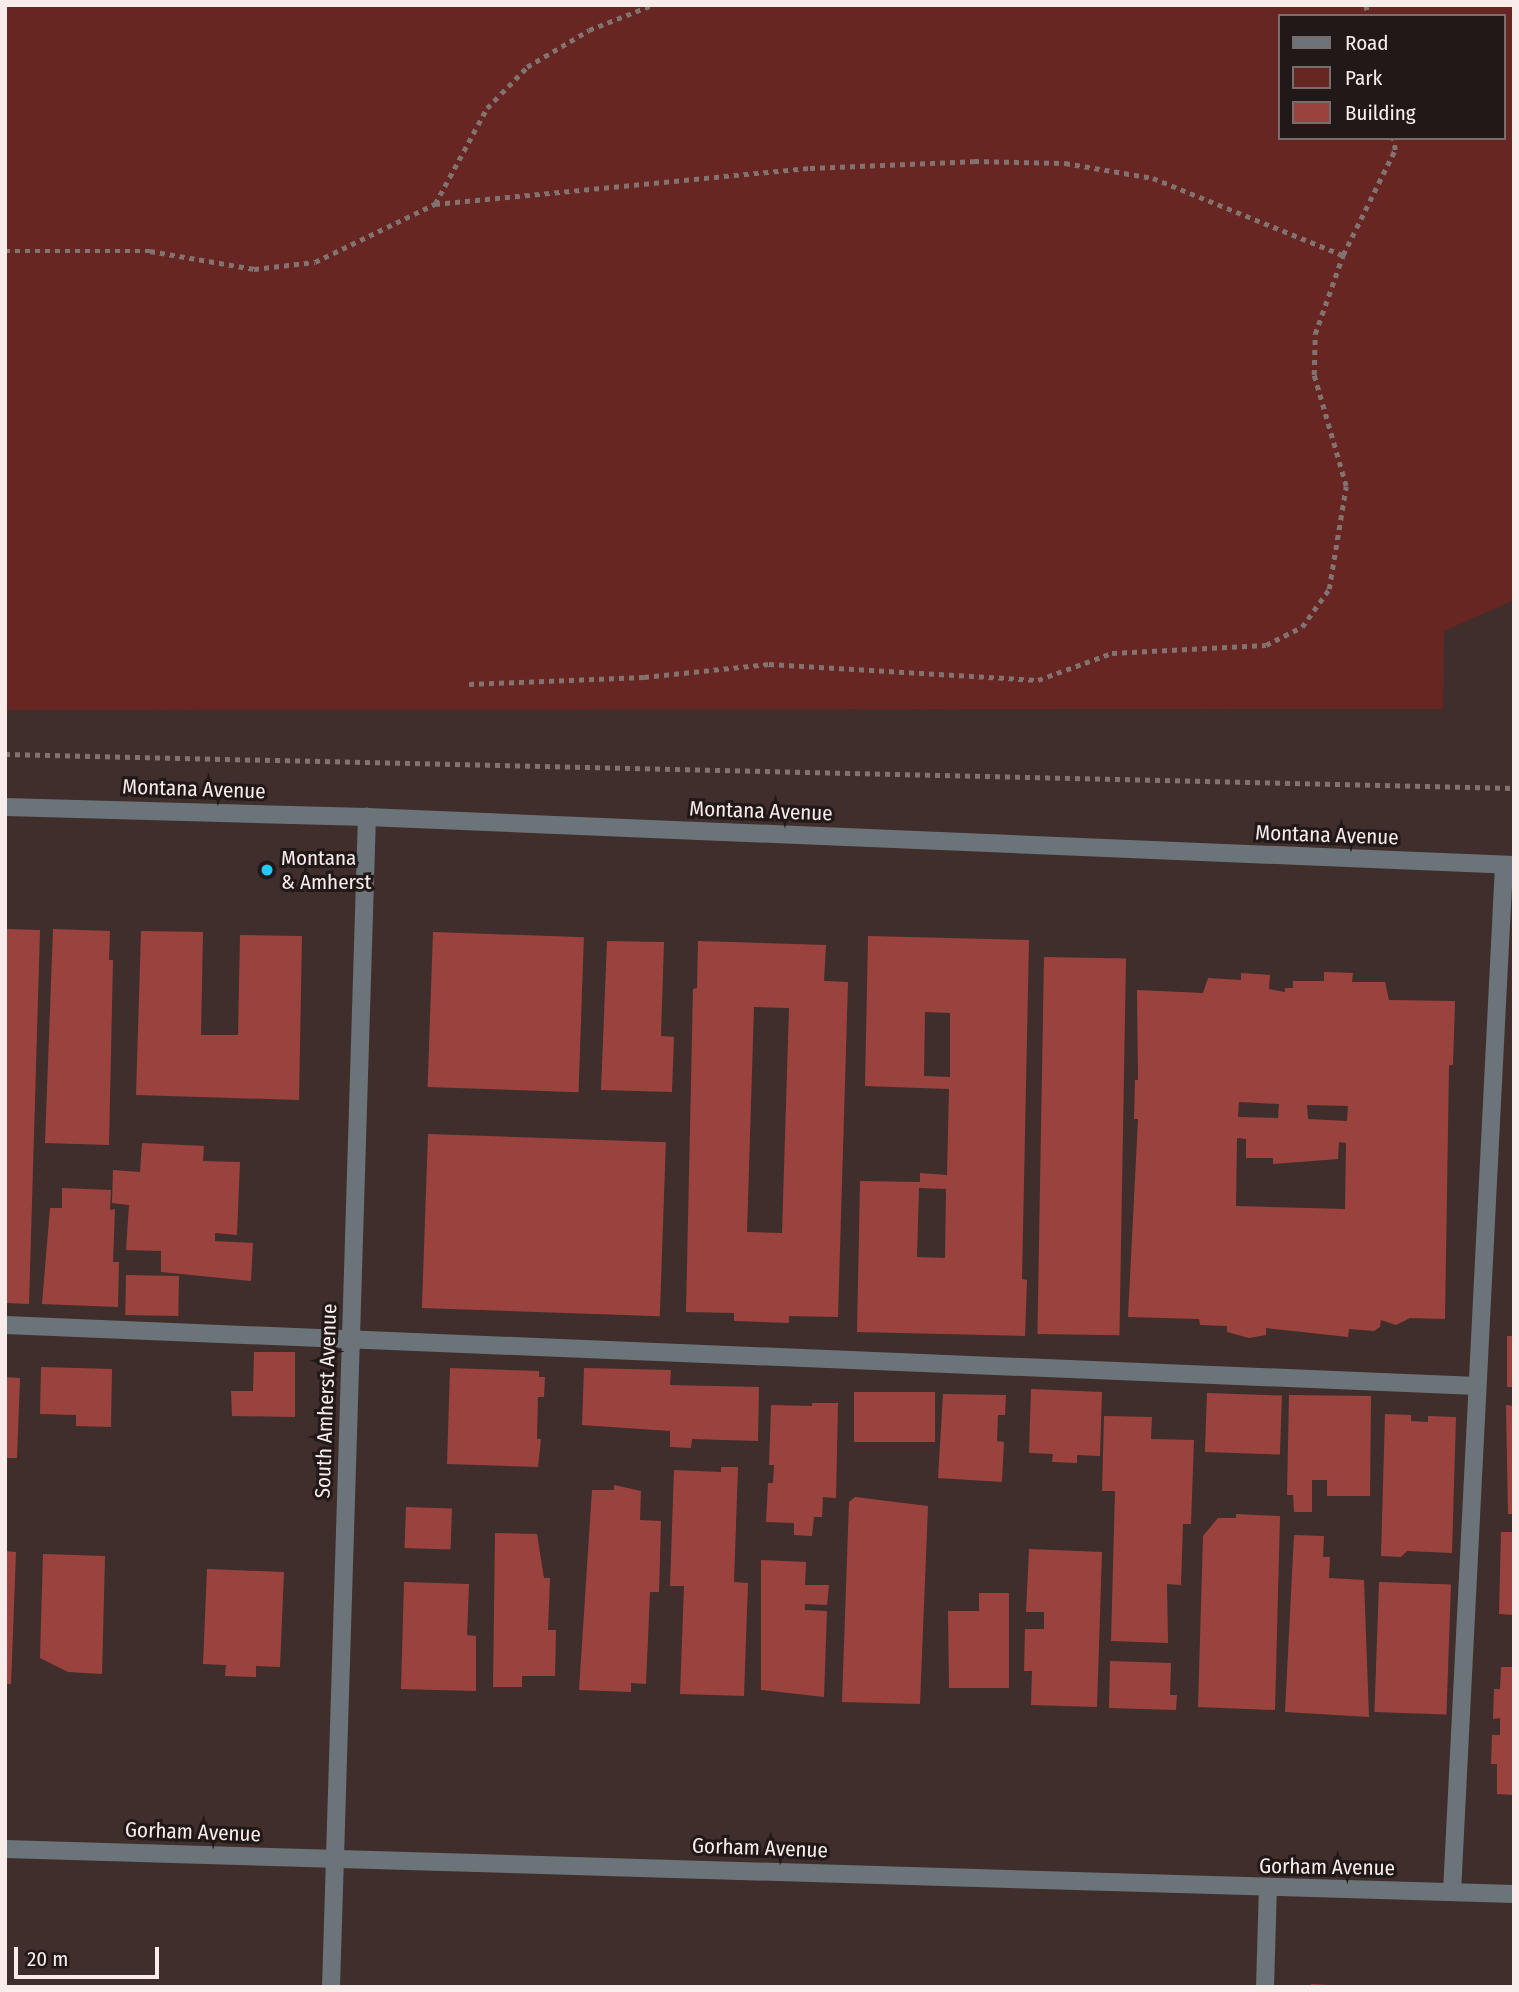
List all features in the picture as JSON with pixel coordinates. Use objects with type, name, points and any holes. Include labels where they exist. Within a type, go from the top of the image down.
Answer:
[{"type":"street","name":"Montana Avenue","points":[[5,807],[367,817],[1509,865]]},
{"type":"street","name":"South Amherst Avenue","points":[[331,1987],[367,817]]},
{"type":"street","points":[[1452,1892],[1477,1386],[1509,865]]},
{"type":"street","points":[[5,1325],[1477,1386]]},
{"type":"street","name":"Gorham Avenue","points":[[5,1849],[1514,1894]]},
{"type":"street","points":[[1265,1987],[1268,1888]]},
{"type":"path","points":[[435,204],[487,108],[527,67],[589,30],[652,5]]},
{"type":"path","points":[[469,684],[631,678],[769,664],[1038,680],[1112,653],[1266,645],[1302,626],[1329,589],[1346,486],[1314,375],[1315,334],[1343,255],[1395,150],[1393,140]]},
{"type":"path","points":[[5,251],[150,251],[254,269],[315,262],[435,204],[810,168],[974,161],[1065,163],[1153,178],[1343,255]]},
{"type":"path","points":[[5,754],[1514,788]]},
{"type":"green space","points":[[5,5],[1514,5],[1514,600],[1444,631],[1443,709],[5,710]]},
{"type":"building","points":[[5,929],[40,930],[29,1304],[5,1303]]},
{"type":"building","points":[[53,929],[110,931],[109,960],[113,960],[109,1145],[45,1143]]},
{"type":"building","points":[[141,931],[203,932],[201,1035],[238,1035],[240,935],[302,936],[299,1100],[136,1095]]},
{"type":"building","points":[[433,932],[584,937],[578,1092],[428,1087]]},
{"type":"building","points":[[868,936],[1029,940],[1022,1279],[1027,1280],[1025,1336],[857,1332],[860,1181],[920,1182],[920,1173],[947,1175],[949,1089],[865,1086]],"holes":[[[925,1012],[950,1013],[950,1077],[924,1076]],[[919,1188],[946,1189],[945,1258],[917,1257]]]},
{"type":"building","points":[[607,941],[664,942],[661,1036],[674,1037],[672,1092],[601,1090]]},
{"type":"building","points":[[698,941],[826,945],[824,981],[848,982],[838,1317],[789,1316],[789,1323],[734,1321],[734,1313],[686,1312],[693,989],[697,988]],"holes":[[[754,1007],[789,1008],[782,1233],[747,1232]]]},
{"type":"building","points":[[1044,957],[1126,958],[1119,1335],[1037,1334]]},
{"type":"building","points":[[1324,972],[1353,973],[1352,982],[1385,982],[1389,1000],[1455,1001],[1453,1065],[1449,1065],[1445,1319],[1410,1318],[1396,1325],[1381,1320],[1380,1327],[1374,1331],[1349,1329],[1348,1337],[1266,1328],[1266,1335],[1249,1338],[1227,1332],[1227,1326],[1200,1325],[1199,1319],[1128,1317],[1138,1119],[1134,1119],[1135,1080],[1138,1080],[1137,990],[1203,993],[1208,978],[1241,980],[1241,973],[1270,975],[1269,989],[1285,992],[1285,988],[1293,988],[1293,981],[1324,981]],"holes":[[[1239,1102],[1279,1104],[1278,1118],[1238,1117]],[[1307,1105],[1348,1106],[1347,1121],[1308,1119]],[[1237,1138],[1246,1139],[1246,1158],[1273,1158],[1273,1164],[1338,1159],[1339,1142],[1346,1143],[1345,1209],[1236,1206]]]},
{"type":"building","points":[[428,1134],[666,1142],[660,1316],[422,1308]]},
{"type":"building","points":[[142,1143],[204,1146],[203,1161],[240,1162],[237,1235],[215,1233],[215,1241],[253,1243],[251,1281],[161,1272],[161,1251],[126,1250],[129,1205],[112,1203],[113,1170],[140,1172]]},
{"type":"building","points":[[62,1188],[111,1190],[110,1210],[115,1209],[113,1262],[119,1262],[118,1307],[42,1304],[50,1208],[62,1208]]},
{"type":"building","points":[[126,1275],[179,1276],[178,1316],[125,1315]]},
{"type":"building","points":[[1507,1336],[1514,1336],[1514,1387],[1507,1387]]},
{"type":"building","points":[[254,1352],[295,1352],[295,1417],[232,1416],[231,1391],[253,1391]]},
{"type":"building","points":[[41,1367],[112,1369],[111,1427],[76,1426],[76,1415],[40,1414]]},
{"type":"building","points":[[450,1368],[539,1371],[539,1377],[545,1377],[544,1397],[538,1397],[537,1439],[541,1439],[538,1467],[447,1464]]},
{"type":"building","points":[[584,1368],[671,1370],[670,1385],[759,1387],[758,1441],[692,1439],[691,1448],[670,1447],[670,1431],[582,1425]]},
{"type":"building","points":[[5,1377],[20,1378],[17,1458],[5,1458]]},
{"type":"building","points":[[1031,1389],[1102,1392],[1100,1456],[1077,1455],[1077,1463],[1052,1462],[1053,1454],[1029,1453]]},
{"type":"building","points":[[854,1392],[935,1392],[935,1442],[854,1442]]},
{"type":"building","points":[[1207,1393],[1282,1396],[1280,1455],[1205,1452]]},
{"type":"building","points":[[943,1394],[1006,1395],[1005,1415],[998,1415],[997,1441],[1004,1442],[1002,1482],[938,1478]]},
{"type":"building","points":[[1289,1395],[1371,1396],[1370,1496],[1327,1496],[1327,1480],[1312,1480],[1312,1512],[1294,1512],[1293,1495],[1287,1495]]},
{"type":"building","points":[[812,1403],[838,1403],[836,1498],[823,1497],[822,1517],[814,1517],[812,1536],[794,1535],[794,1523],[766,1522],[768,1483],[773,1483],[774,1465],[769,1465],[771,1405],[812,1406]]},
{"type":"building","points":[[1506,1405],[1514,1406],[1514,1514],[1508,1514]]},
{"type":"building","points":[[1385,1414],[1411,1415],[1411,1421],[1428,1422],[1428,1416],[1456,1417],[1452,1553],[1407,1551],[1401,1557],[1381,1556]]},
{"type":"building","points":[[1104,1416],[1152,1417],[1151,1439],[1194,1440],[1191,1524],[1183,1524],[1181,1585],[1167,1584],[1168,1643],[1111,1641],[1115,1491],[1102,1491]]},
{"type":"building","points":[[721,1467],[738,1467],[734,1582],[748,1583],[744,1696],[680,1694],[684,1586],[670,1586],[674,1470],[721,1472]]},
{"type":"building","points":[[614,1485],[641,1491],[640,1520],[661,1521],[659,1592],[650,1592],[646,1684],[631,1683],[631,1692],[579,1690],[592,1490],[614,1490]]},
{"type":"building","points":[[855,1497],[928,1506],[920,1704],[842,1702],[849,1502]]},
{"type":"building","points":[[406,1507],[452,1509],[451,1550],[405,1548]]},
{"type":"building","points":[[1236,1514],[1280,1516],[1275,1710],[1198,1707],[1203,1536],[1218,1518],[1236,1518]]},
{"type":"building","points":[[1501,1532],[1514,1532],[1514,1615],[1499,1614]]},
{"type":"building","points":[[495,1533],[537,1534],[544,1578],[550,1578],[548,1630],[556,1630],[555,1676],[522,1676],[522,1687],[493,1687]]},
{"type":"building","points":[[1294,1535],[1324,1536],[1323,1557],[1330,1557],[1329,1578],[1364,1580],[1369,1717],[1285,1712]]},
{"type":"building","points":[[1029,1549],[1102,1552],[1097,1707],[1031,1705],[1032,1671],[1024,1671],[1025,1629],[1044,1629],[1044,1612],[1026,1612]]},
{"type":"building","points":[[5,1551],[16,1552],[11,1684],[5,1684]]},
{"type":"building","points":[[43,1554],[105,1556],[102,1674],[68,1672],[40,1658]]},
{"type":"building","points":[[761,1560],[806,1562],[805,1585],[829,1585],[827,1605],[805,1604],[805,1610],[827,1611],[824,1697],[761,1690]]},
{"type":"building","points":[[207,1569],[284,1572],[280,1667],[256,1666],[256,1677],[225,1676],[226,1665],[203,1664]]},
{"type":"building","points":[[404,1582],[469,1584],[467,1635],[476,1636],[476,1691],[401,1689]]},
{"type":"building","points":[[1379,1582],[1451,1585],[1446,1714],[1374,1712]]},
{"type":"building","points":[[979,1593],[1009,1593],[1009,1688],[949,1688],[948,1611],[979,1611]]},
{"type":"building","points":[[1110,1661],[1171,1663],[1170,1695],[1177,1695],[1176,1710],[1109,1708]]},
{"type":"building","points":[[1501,1667],[1514,1667],[1514,1795],[1497,1794],[1497,1764],[1491,1764],[1492,1735],[1500,1735],[1500,1718],[1493,1719],[1494,1689],[1500,1689]]},
{"type":"building","points":[[1311,1984],[1330,1985],[1330,1987],[1311,1987]]},
{"type":"place","name":"Montana & Amherst","points":[[267,870]]}]
